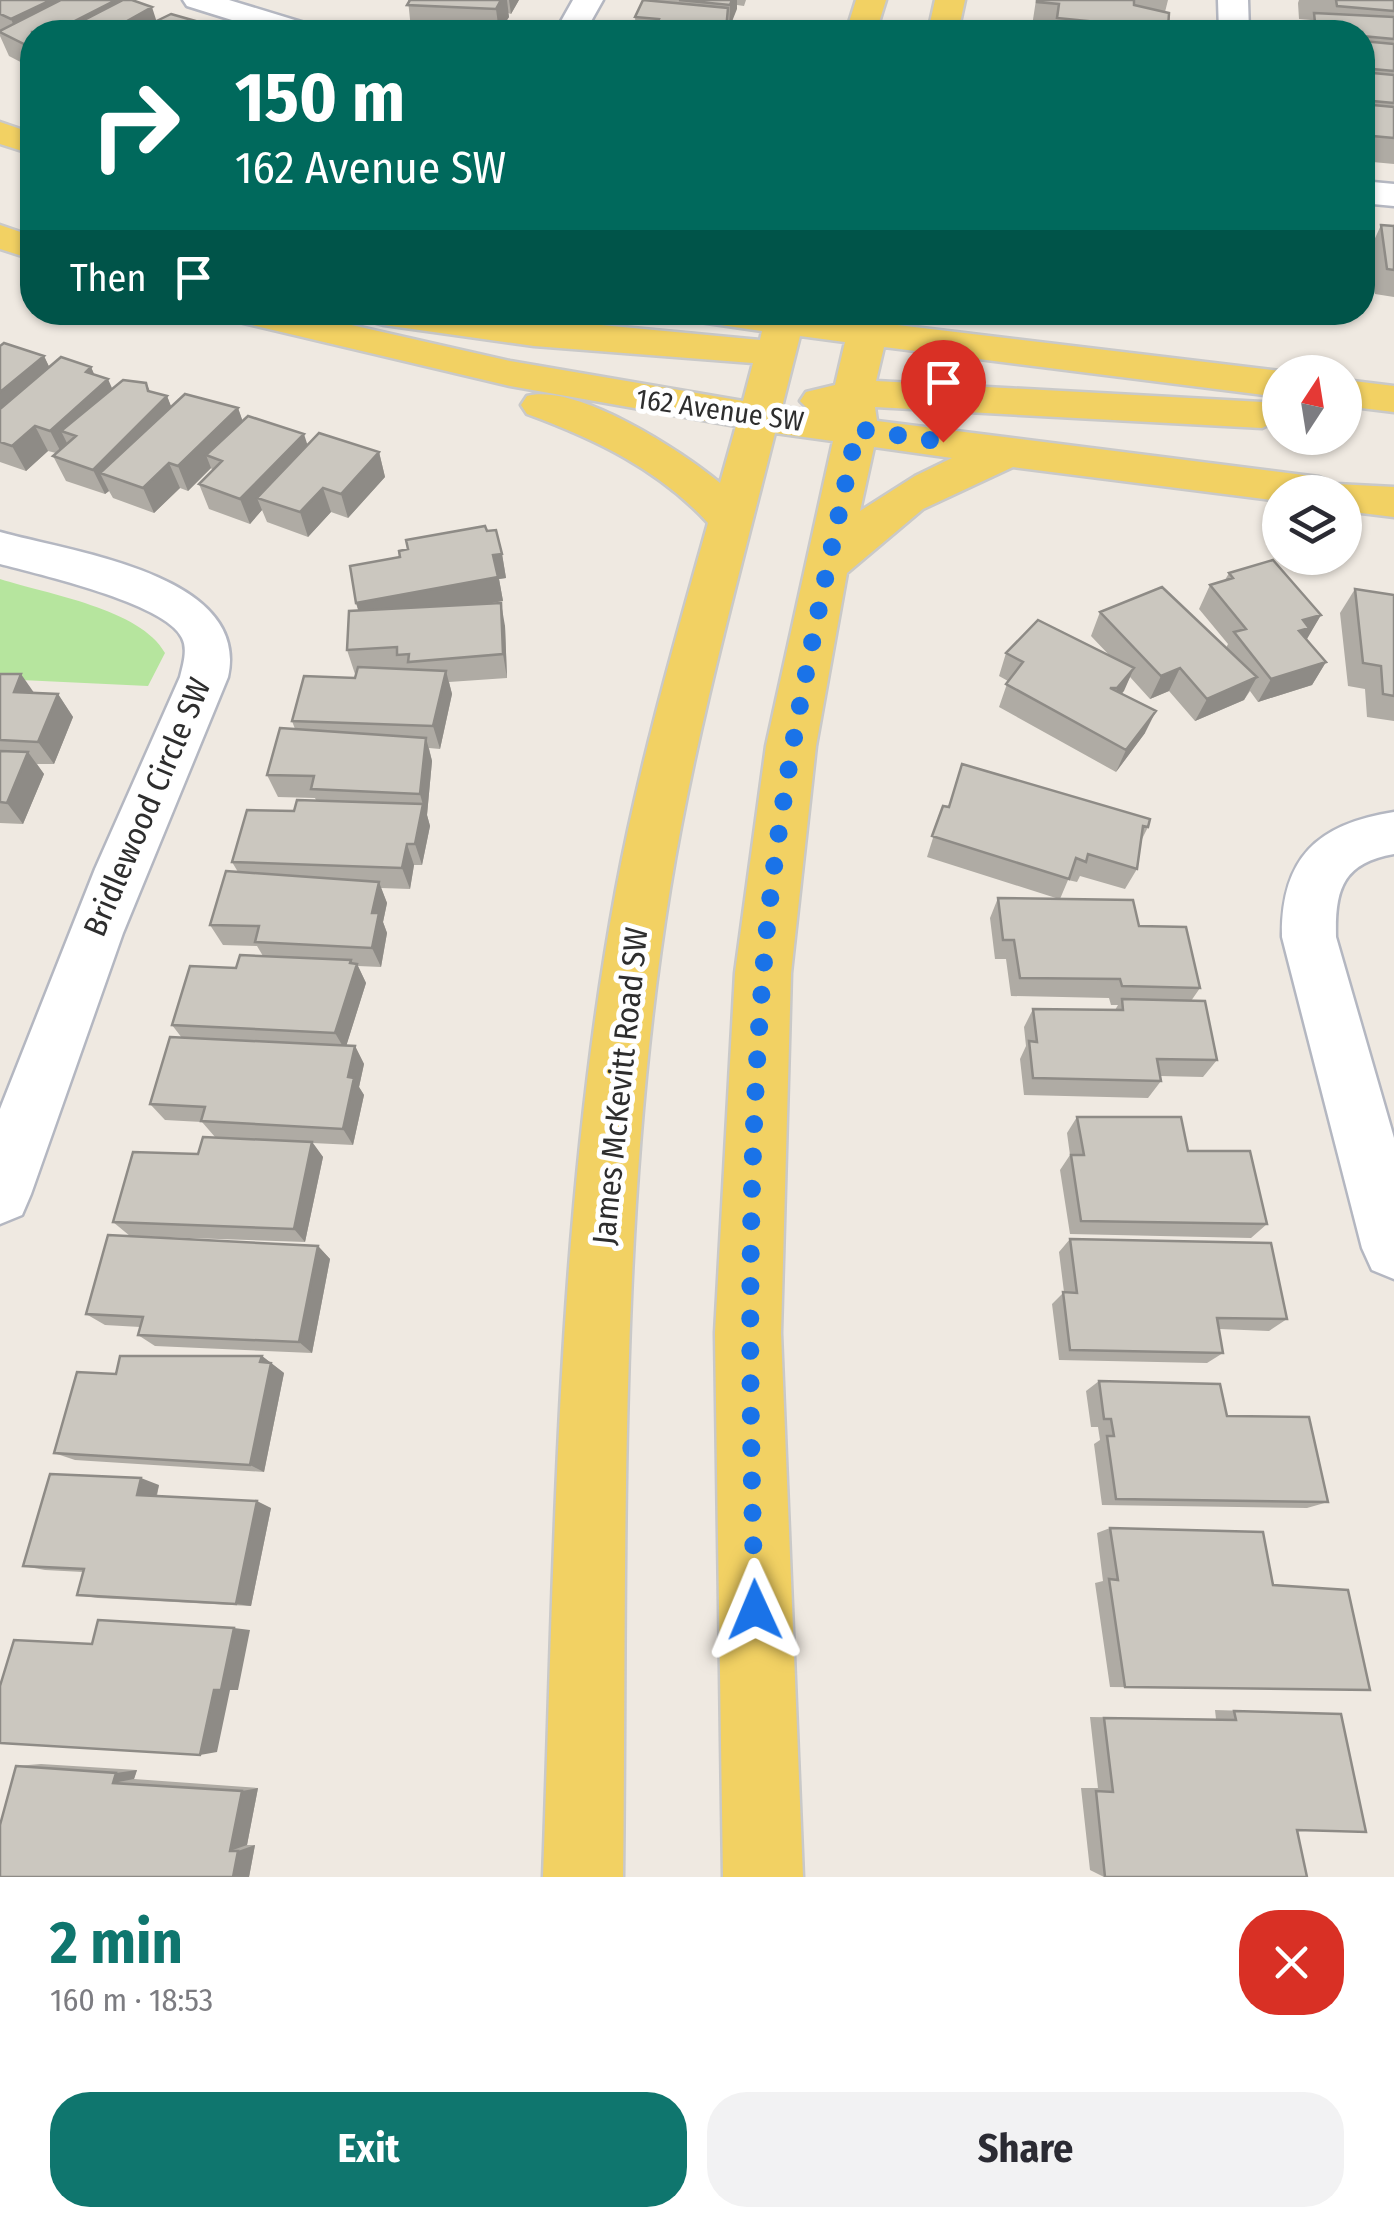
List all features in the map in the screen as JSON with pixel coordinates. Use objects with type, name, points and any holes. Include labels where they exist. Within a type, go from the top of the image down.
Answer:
[{"type":"main road","name":"162 Avenue SW","points":[[297,325],[549,383],[759,416],[855,411],[1012,452],[1262,485]]},
{"type":"main road","points":[[471,325],[534,334],[782,330],[837,325]]},
{"type":"main road","points":[[763,1877],[748,1333],[763,973],[792,746],[869,325]]},
{"type":"main road","points":[[889,325],[1262,382]]},
{"type":"main road","points":[[1032,325],[1233,378]]},
{"type":"main road","name":"James McKevitt Road SW","points":[[583,1877],[597,1301],[625,1017],[651,850],[688,681],[782,330]]},
{"type":"main road","points":[[406,352],[649,449],[703,489],[732,521]]},
{"type":"main road","points":[[1362,394],[1394,399]]},
{"type":"main road","points":[[855,411],[1262,416]]},
{"type":"main road","points":[[1362,421],[1394,423]]},
{"type":"main road","points":[[824,567],[863,528],[920,488],[1012,452]]},
{"type":"main road","points":[[1362,498],[1394,502]]},
{"type":"street","points":[[198,0],[262,20]]},
{"type":"street","name":"Bridlewood Circle SW","points":[[0,548],[174,603],[204,630],[210,652],[204,677],[96,926],[0,1194]]},
{"type":"street","points":[[1394,833],[1344,848],[1314,881],[1310,937],[1394,1248]]},
{"type":"green space","points":[[0,579],[91,605],[136,625],[165,653],[148,686],[0,679]]},
{"type":"building","points":[[0,0],[51,0],[11,19],[0,14]]},
{"type":"building","points":[[61,0],[116,0],[77,20],[22,20]]},
{"type":"building","points":[[123,0],[152,7],[129,20],[84,20]]},
{"type":"building","points":[[410,0],[501,0],[496,9],[407,5]]},
{"type":"building","points":[[643,0],[728,8],[727,20],[635,17]]},
{"type":"building","points":[[679,0],[732,0],[730,5]]},
{"type":"building","points":[[1134,0],[1134,5],[1169,13],[1169,20],[1057,18],[1059,4],[1037,2]]},
{"type":"building","points":[[1336,0],[1394,0],[1394,11],[1337,6]]},
{"type":"building","points":[[1314,13],[1394,17],[1394,39],[1375,37],[1375,20],[1315,20]]},
{"type":"building","points":[[171,14],[192,20],[159,20]]},
{"type":"building","points":[[20,21],[20,42],[0,32]]},
{"type":"building","points":[[1375,42],[1394,44],[1394,71],[1375,69]]},
{"type":"building","points":[[1375,73],[1394,75],[1394,103],[1375,101]]},
{"type":"building","points":[[1375,105],[1394,107],[1394,138],[1375,136]]},
{"type":"building","points":[[1381,225],[1394,226],[1394,270],[1387,269]]},
{"type":"building","points":[[4,343],[44,356],[0,392],[0,346]]},
{"type":"building","points":[[61,357],[91,367],[86,372],[108,379],[50,431],[35,426],[12,446],[0,442],[0,409]]},
{"type":"building","points":[[123,380],[146,383],[148,391],[167,396],[93,470],[53,456],[76,436],[61,431]]},
{"type":"building","points":[[185,394],[238,408],[178,466],[169,463],[143,488],[100,473]]},
{"type":"building","points":[[248,416],[304,434],[240,499],[199,484],[222,461],[206,455]]},
{"type":"building","points":[[319,433],[379,452],[341,494],[323,488],[300,512],[257,498]]},
{"type":"building","points":[[485,526],[487,531],[496,530],[502,554],[493,555],[498,577],[356,603],[350,566],[400,557],[399,551],[408,549],[406,540]]},
{"type":"building","points":[[1262,563],[1262,575],[1286,575],[1321,615],[1303,620],[1309,628],[1299,631],[1326,662],[1271,679],[1234,632],[1246,629],[1210,585],[1233,578],[1229,573]]},
{"type":"building","points":[[1162,587],[1257,677],[1207,699],[1180,668],[1161,676],[1100,612]]},
{"type":"building","points":[[1355,589],[1394,595],[1394,696],[1383,694],[1381,666],[1363,663]]},
{"type":"building","points":[[501,603],[503,654],[408,662],[409,654],[397,655],[397,647],[347,650],[349,611]]},
{"type":"building","points":[[1038,620],[1134,668],[1117,688],[1110,688],[1156,711],[1126,750],[1006,684],[1023,662],[1006,653]]},
{"type":"building","points":[[358,667],[446,671],[433,726],[292,721],[304,676],[355,678]]},
{"type":"building","points":[[0,674],[21,674],[14,692],[58,694],[38,742],[0,740]]},
{"type":"building","points":[[280,728],[426,738],[420,794],[311,789],[314,776],[267,775]]},
{"type":"building","points":[[0,751],[28,752],[7,803],[0,802]]},
{"type":"building","points":[[962,764],[1150,819],[1148,827],[1143,826],[1137,869],[1088,854],[1086,862],[1076,858],[1069,879],[932,836],[943,806],[949,807]]},
{"type":"building","points":[[297,800],[423,804],[415,844],[407,844],[402,868],[232,862],[247,810],[294,811]]},
{"type":"building","points":[[226,871],[379,882],[372,913],[379,913],[372,948],[255,942],[259,926],[210,925]]},
{"type":"building","points":[[998,898],[1133,900],[1139,926],[1186,927],[1200,988],[1122,986],[1120,979],[1020,978],[1014,940],[1003,940]]},
{"type":"building","points":[[240,955],[351,960],[350,963],[357,964],[335,1033],[172,1025],[190,966],[236,968]]},
{"type":"building","points":[[1122,999],[1205,1001],[1217,1060],[1157,1059],[1161,1081],[1033,1078],[1029,1041],[1037,1042],[1033,1009],[1123,1010]]},
{"type":"building","points":[[170,1037],[355,1046],[348,1077],[354,1078],[343,1129],[201,1121],[205,1107],[150,1104]]},
{"type":"building","points":[[1077,1117],[1181,1117],[1188,1151],[1250,1151],[1267,1224],[1081,1221],[1071,1155],[1084,1155]]},
{"type":"building","points":[[203,1137],[312,1142],[294,1229],[113,1222],[133,1152],[198,1154]]},
{"type":"building","points":[[108,1235],[318,1246],[299,1342],[138,1335],[143,1317],[86,1314]]},
{"type":"building","points":[[1070,1239],[1271,1243],[1287,1319],[1217,1318],[1223,1353],[1070,1350],[1063,1292],[1077,1293]]},
{"type":"building","points":[[120,1356],[262,1356],[260,1362],[271,1363],[250,1465],[54,1453],[77,1372],[116,1374]]},
{"type":"building","points":[[1099,1381],[1220,1384],[1227,1416],[1309,1417],[1328,1502],[1116,1499],[1107,1436],[1114,1436],[1111,1419],[1104,1419]]},
{"type":"building","points":[[50,1474],[141,1478],[137,1495],[257,1501],[236,1604],[77,1595],[84,1569],[23,1566]]},
{"type":"building","points":[[1110,1528],[1263,1532],[1273,1585],[1348,1590],[1370,1690],[1125,1687],[1109,1579],[1118,1580]]},
{"type":"building","points":[[98,1620],[234,1628],[221,1690],[214,1690],[200,1755],[0,1743],[0,1686],[14,1640],[92,1644]]},
{"type":"building","points":[[1234,1711],[1341,1714],[1366,1832],[1297,1830],[1307,1877],[1105,1877],[1096,1791],[1113,1792],[1104,1718],[1236,1720]]},
{"type":"building","points":[[16,1766],[116,1773],[113,1783],[242,1791],[230,1851],[238,1851],[233,1877],[0,1877],[0,1825]]},
{"type":"route","points":[[755,1610],[748,1333],[763,973],[792,746],[824,567],[857,429],[943,442]]}]
